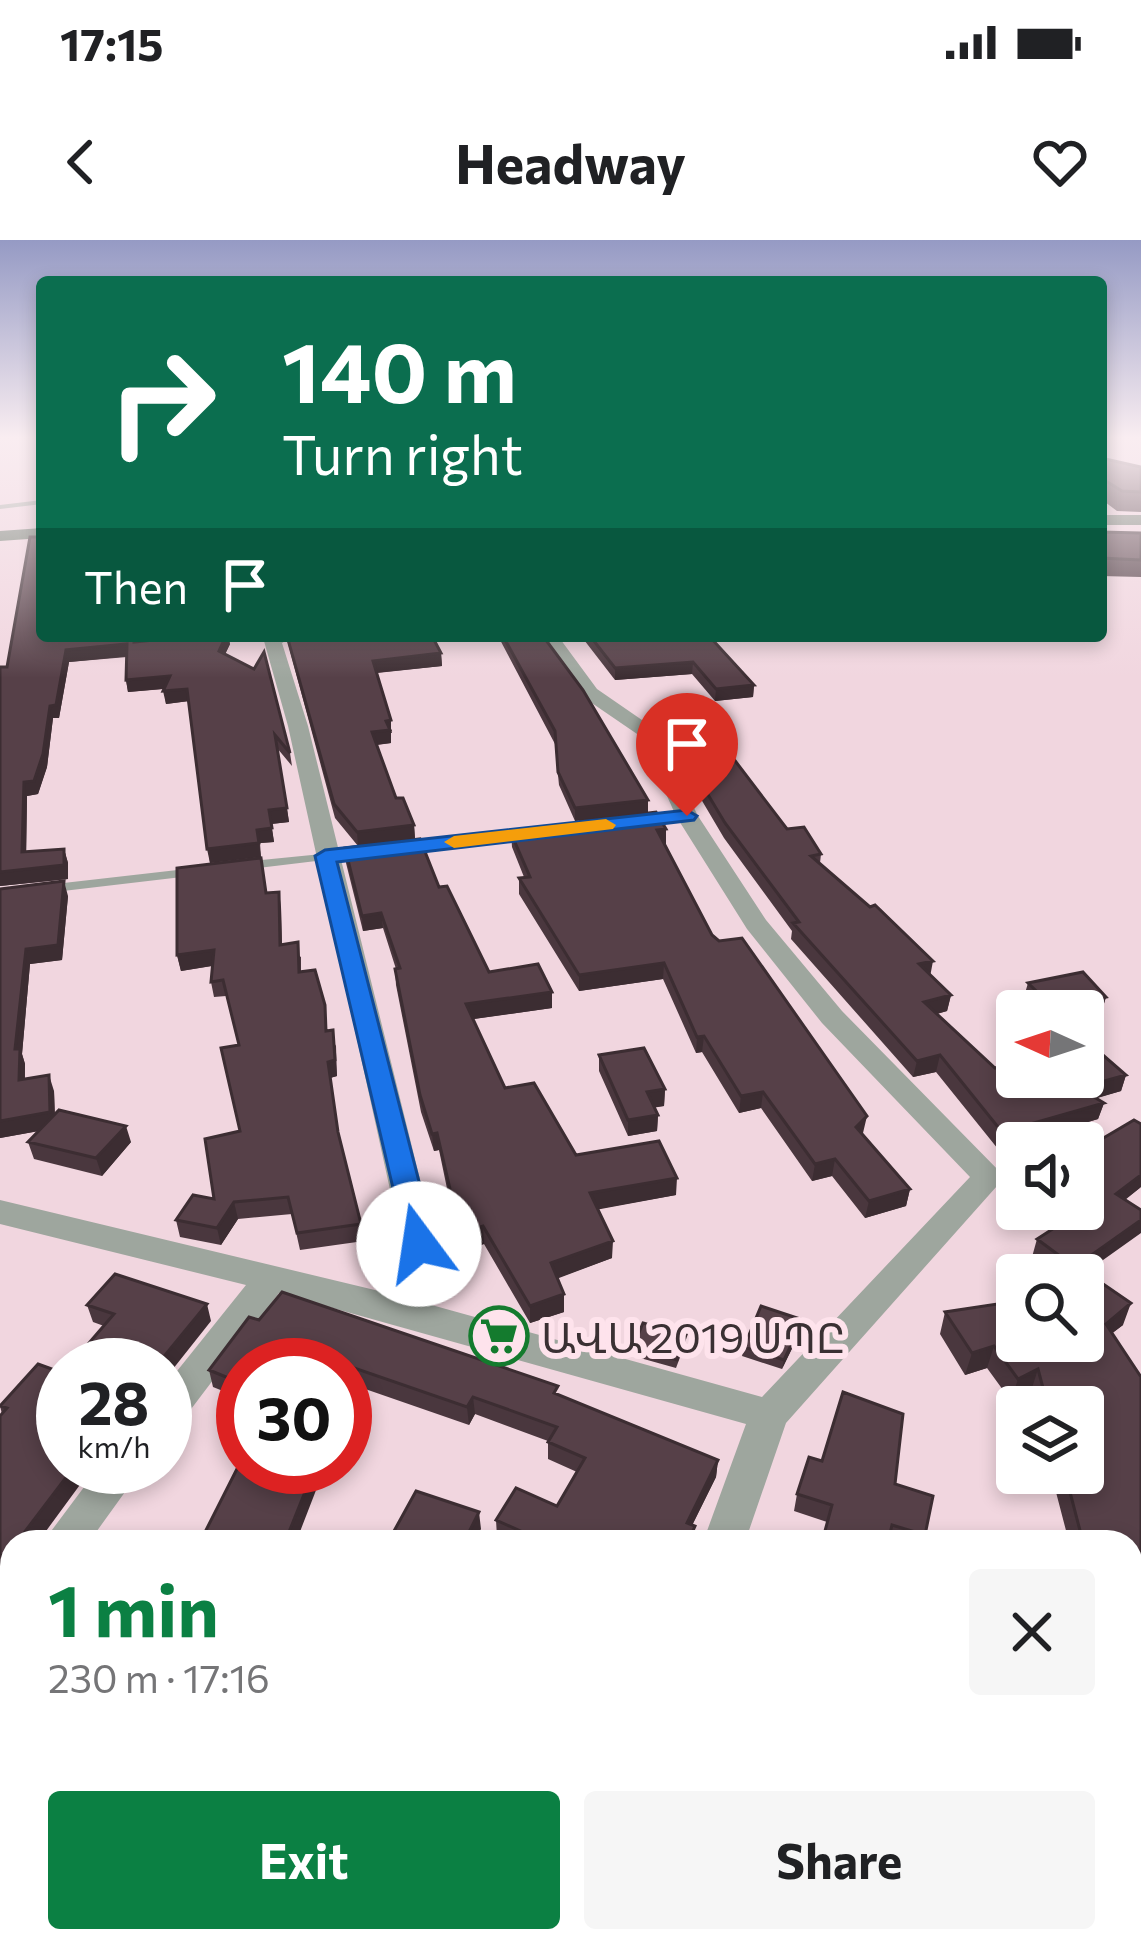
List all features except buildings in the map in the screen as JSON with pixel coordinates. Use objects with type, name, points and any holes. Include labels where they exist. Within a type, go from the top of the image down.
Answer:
[{"type":"main road","points":[[1107,524],[1141,524]]},
{"type":"main road","points":[[0,531],[36,528]]},
{"type":"street","points":[[280,642],[325,856],[419,1244],[389,1307]]},
{"type":"street","points":[[553,642],[590,693],[648,733],[687,816],[756,924],[832,1017],[989,1177],[769,1415],[728,1530]]},
{"type":"street","points":[[0,1211],[389,1307],[769,1415]]},
{"type":"street","points":[[192,1380],[270,1280]]},
{"type":"street","points":[[73,1530],[102,1494]]},
{"type":"lane","points":[[619,824],[687,816]]},
{"type":"lane","points":[[393,849],[551,831]]},
{"type":"lane","points":[[232,868],[370,851]]},
{"type":"lane","points":[[23,892],[209,870]]},
{"type":"slow traffic","points":[[454,842],[606,825]]},
{"type":"place","name":"ԱՎԱ 2019 ՍՊԸ","points":[[499,1336]]},
{"type":"route","points":[[419,1244],[325,856],[687,816]]}]
